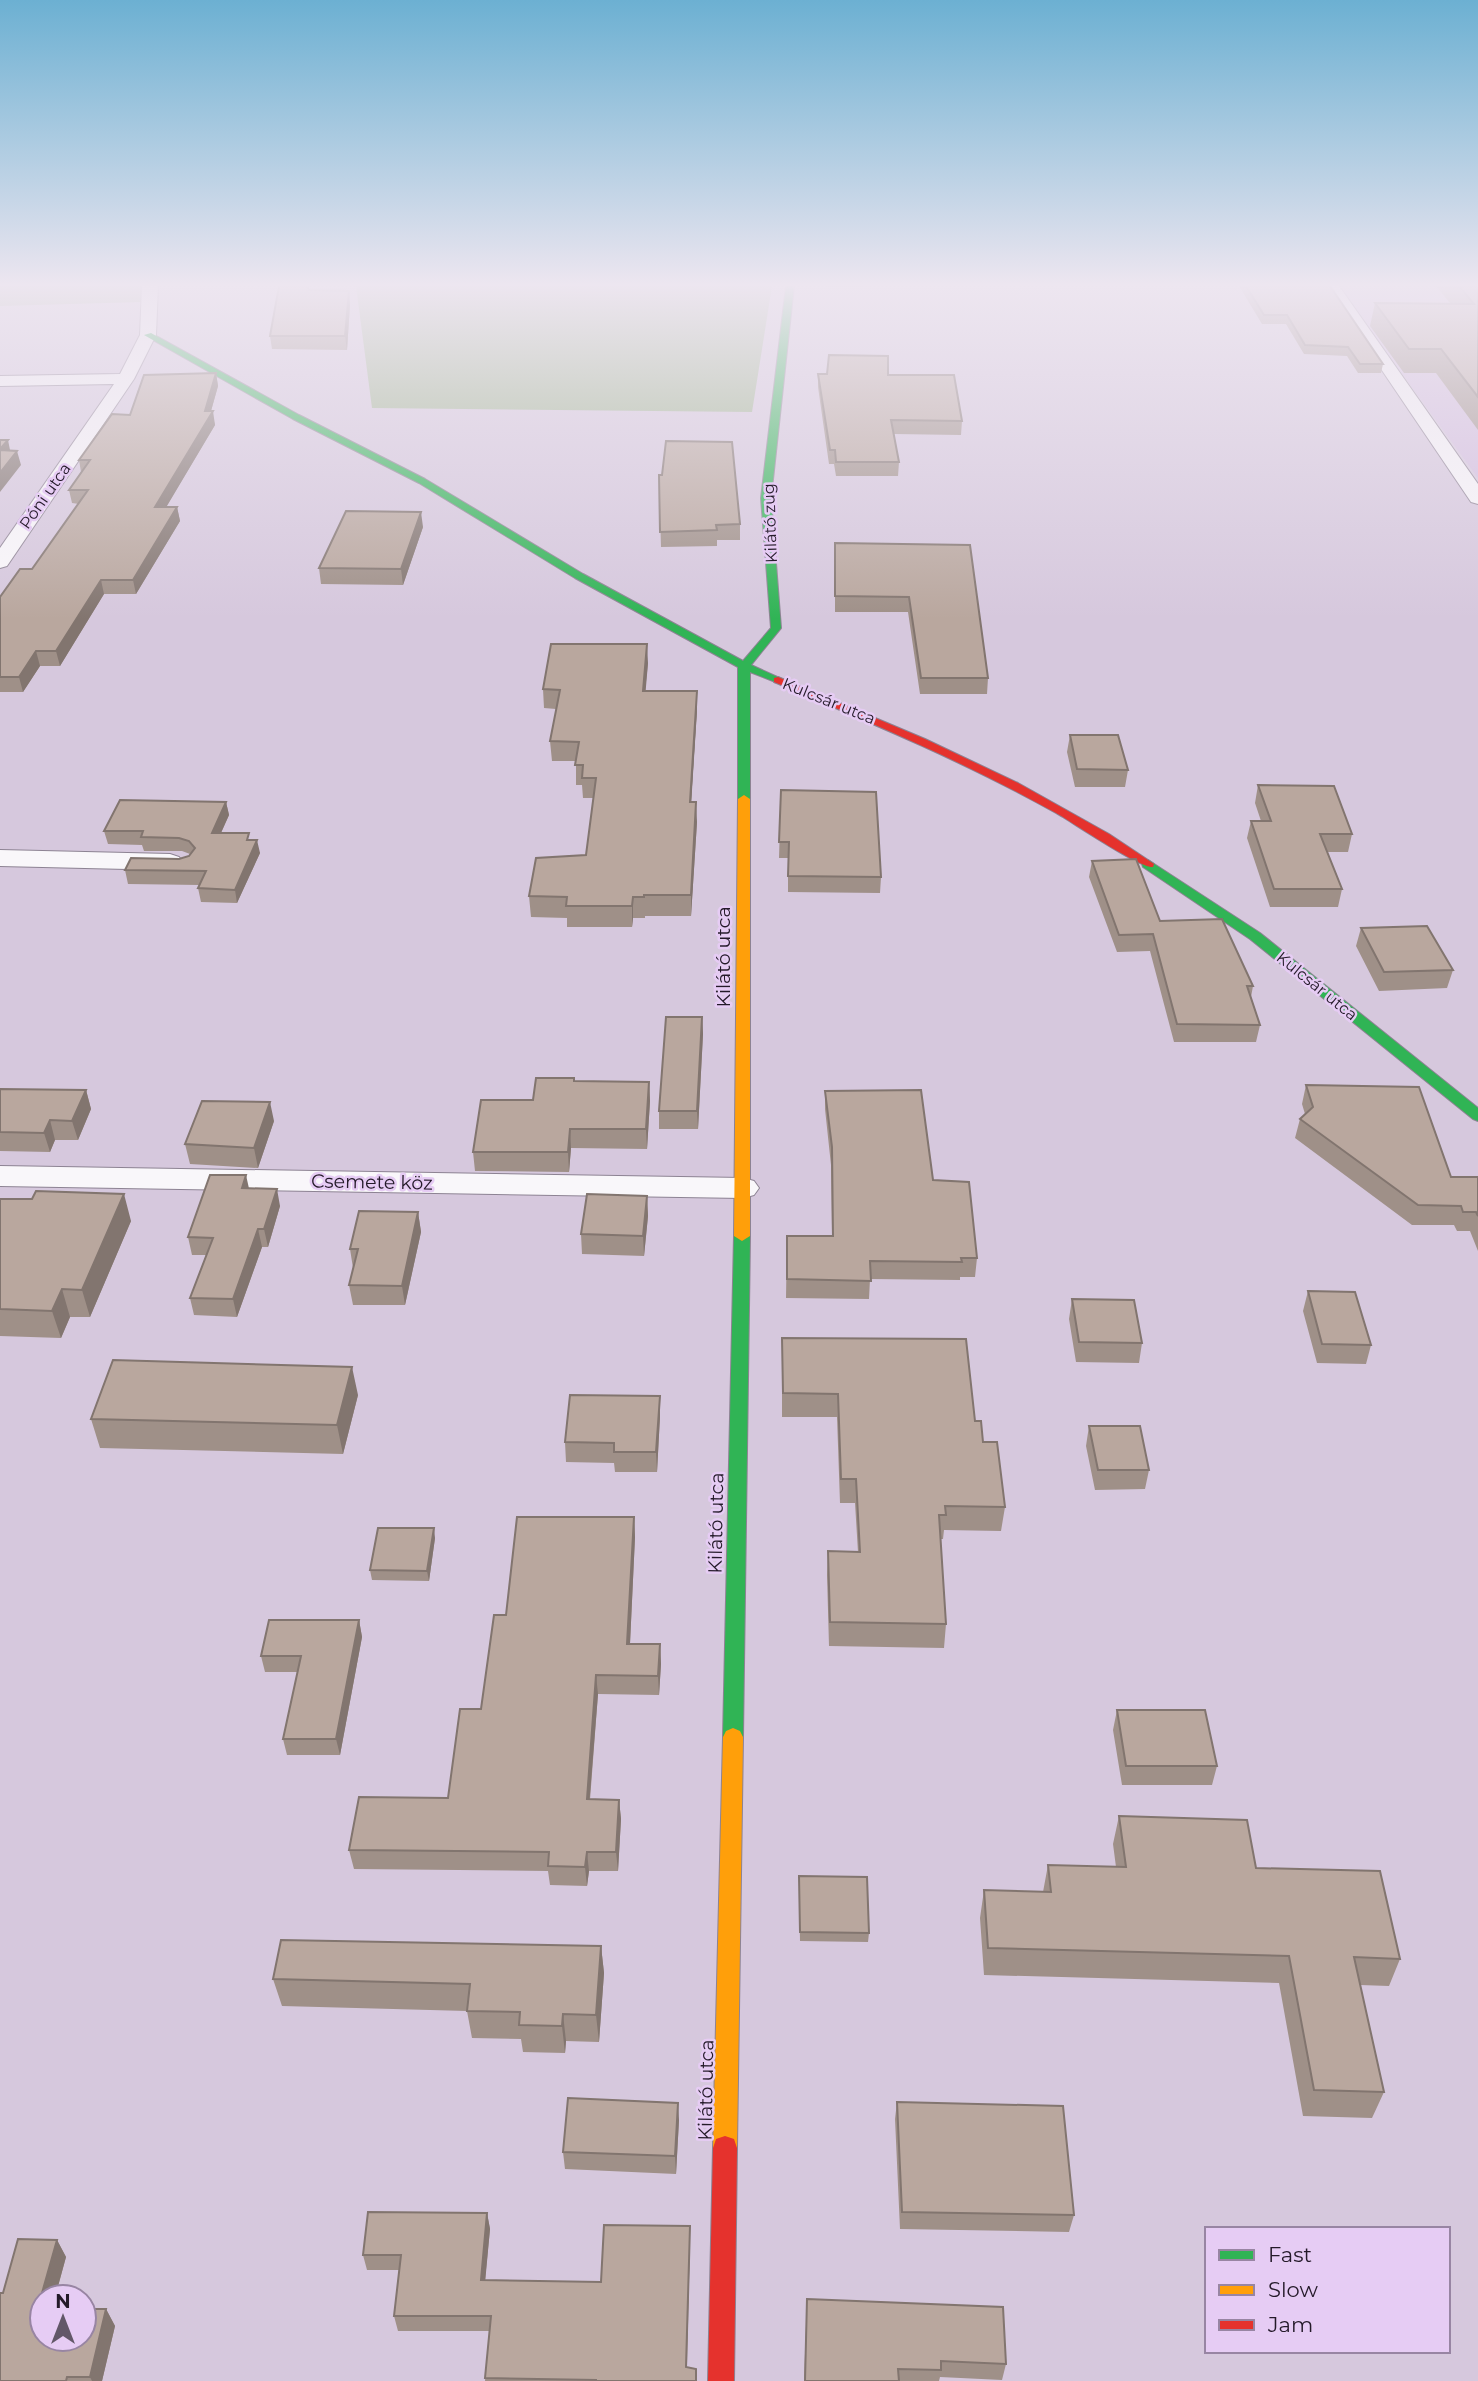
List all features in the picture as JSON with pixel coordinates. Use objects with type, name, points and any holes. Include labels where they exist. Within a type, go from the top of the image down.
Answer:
[{"type":"street","name":"Póni utca","points":[[1,558],[113,397]]},
{"type":"street","name":"Kulcsár utca","points":[[260,397],[422,481],[579,576],[744,666],[922,740],[1103,834],[1255,936],[1478,1116]]},
{"type":"street","name":"Kilátó zug","points":[[744,666],[776,628],[766,498],[777,397]]},
{"type":"street","points":[[1409,397],[1478,498]]},
{"type":"street","name":"Kilátó utca","points":[[721,2381],[743,1188],[744,666]]},
{"type":"street","points":[[0,858],[182,862]]},
{"type":"street","name":"Csemete köz","points":[[0,1176],[743,1188]]},
{"type":"shaded area","points":[[1419,397],[1478,397],[1478,478]]},
{"type":"green space","points":[[371,397],[754,397],[752,412],[372,408]]},
{"type":"building","points":[[136,397],[209,397],[205,411],[213,411],[155,507],[177,507],[133,580],[101,580],[56,651],[36,651],[19,677],[0,677],[0,597],[20,569],[32,569],[88,490],[69,490],[90,460],[79,460],[112,414],[130,415]]},
{"type":"building","points":[[822,397],[958,397],[962,421],[891,420],[899,462],[836,462],[835,450],[830,450]]},
{"type":"building","points":[[0,440],[8,440],[0,449]]},
{"type":"building","points":[[666,441],[732,442],[740,524],[716,525],[717,530],[660,532],[659,475],[662,475]]},
{"type":"building","points":[[0,450],[17,451],[0,473]]},
{"type":"building","points":[[346,511],[421,512],[401,569],[319,568]]},
{"type":"building","points":[[835,543],[970,545],[988,678],[921,678],[909,597],[835,596]]},
{"type":"building","points":[[551,644],[647,644],[643,691],[697,691],[690,802],[696,802],[691,895],[633,897],[632,906],[566,906],[567,897],[529,896],[536,858],[586,855],[596,778],[582,778],[583,765],[575,765],[579,742],[550,741],[560,690],[543,689]]},
{"type":"building","points":[[1070,735],[1118,735],[1128,770],[1077,769]]},
{"type":"building","points":[[1258,785],[1334,786],[1352,834],[1320,834],[1342,889],[1274,889],[1251,821],[1271,821]]},
{"type":"building","points":[[781,790],[876,792],[881,877],[788,876],[789,842],[779,842]]},
{"type":"building","points":[[120,800],[226,802],[212,833],[249,833],[247,840],[257,840],[235,890],[198,888],[206,871],[125,870],[131,858],[179,859],[189,856],[195,848],[189,841],[179,838],[141,837],[143,831],[104,831]]},
{"type":"building","points":[[1136,859],[1160,921],[1222,919],[1253,986],[1247,986],[1260,1025],[1177,1024],[1153,934],[1119,935],[1092,861]]},
{"type":"building","points":[[1427,926],[1453,970],[1384,972],[1361,928]]},
{"type":"building","points":[[666,1017],[702,1017],[697,1111],[659,1111]]},
{"type":"building","points":[[536,1078],[649,1082],[646,1129],[570,1129],[568,1152],[473,1152],[481,1100],[533,1100]]},
{"type":"building","points":[[1306,1085],[1419,1087],[1451,1177],[1478,1177],[1478,1216],[1476,1212],[1463,1212],[1461,1206],[1418,1205],[1300,1119],[1313,1107]]},
{"type":"building","points":[[0,1089],[86,1090],[72,1121],[50,1120],[44,1133],[0,1132]]},
{"type":"building","points":[[921,1090],[933,1180],[969,1182],[977,1258],[961,1258],[962,1262],[870,1261],[871,1281],[787,1279],[787,1236],[833,1236],[832,1147],[825,1091]]},
{"type":"building","points":[[202,1101],[270,1102],[254,1148],[185,1144]]},
{"type":"building","points":[[210,1175],[246,1175],[242,1188],[277,1189],[264,1229],[258,1229],[233,1299],[190,1298],[213,1238],[188,1237]]},
{"type":"building","points":[[36,1191],[124,1194],[82,1290],[62,1289],[52,1311],[0,1309],[0,1199],[32,1199]]},
{"type":"building","points":[[587,1194],[647,1196],[643,1236],[581,1234]]},
{"type":"building","points":[[359,1211],[418,1212],[402,1286],[349,1285],[358,1249],[350,1249]]},
{"type":"building","points":[[1308,1291],[1355,1292],[1371,1345],[1322,1344]]},
{"type":"building","points":[[1072,1299],[1134,1300],[1142,1343],[1079,1342]]},
{"type":"building","points":[[782,1338],[966,1339],[975,1421],[981,1421],[983,1442],[997,1442],[1005,1507],[945,1506],[946,1515],[939,1515],[946,1624],[830,1622],[828,1551],[860,1552],[856,1479],[841,1479],[838,1394],[783,1393]]},
{"type":"building","points":[[113,1360],[352,1367],[337,1425],[91,1419]]},
{"type":"building","points":[[570,1395],[660,1396],[656,1452],[614,1452],[614,1443],[565,1442]]},
{"type":"building","points":[[1089,1426],[1140,1426],[1149,1470],[1098,1470]]},
{"type":"building","points":[[517,1517],[634,1517],[627,1644],[660,1644],[658,1676],[596,1675],[587,1799],[619,1800],[616,1852],[587,1852],[585,1867],[548,1866],[549,1852],[349,1850],[359,1797],[448,1798],[460,1709],[481,1709],[494,1615],[506,1615]]},
{"type":"building","points":[[378,1528],[434,1528],[427,1571],[370,1570]]},
{"type":"building","points":[[269,1620],[359,1620],[336,1739],[283,1739],[301,1656],[261,1656]]},
{"type":"building","points":[[1117,1710],[1205,1710],[1217,1766],[1126,1766]]},
{"type":"building","points":[[1119,1816],[1247,1820],[1256,1868],[1380,1871],[1400,1959],[1354,1957],[1384,2092],[1314,2090],[1289,1956],[988,1948],[984,1890],[1051,1892],[1048,1865],[1126,1867]]},
{"type":"building","points":[[799,1876],[867,1877],[869,1933],[800,1932]]},
{"type":"building","points":[[281,1940],[601,1946],[596,2015],[563,2014],[562,2026],[519,2025],[520,2012],[467,2011],[470,1984],[273,1979]]},
{"type":"building","points":[[568,2098],[678,2103],[675,2156],[563,2152]]},
{"type":"building","points":[[897,2102],[1063,2106],[1074,2215],[902,2212]]},
{"type":"building","points":[[368,2212],[487,2213],[481,2280],[601,2282],[604,2225],[690,2226],[686,2367],[696,2369],[696,2381],[485,2378],[491,2316],[394,2316],[401,2255],[363,2255]]},
{"type":"building","points":[[18,2239],[57,2240],[45,2283],[28,2283],[28,2353],[96,2353],[90,2377],[67,2377],[66,2381],[0,2381],[0,2293],[3,2293]]},
{"type":"building","points":[[807,2299],[1003,2307],[1006,2364],[941,2361],[941,2370],[898,2369],[899,2381],[805,2381]]},
{"type":"building","points":[[98,2309],[106,2309],[98,2343]]},
{"type":"traffic: fast","points":[[260,397],[422,481],[579,576],[744,666],[778,680]]},
{"type":"traffic: fast","points":[[744,799],[744,666],[776,628],[766,498],[777,397]]},
{"type":"traffic: fast","points":[[1148,864],[1255,936],[1478,1116]]},
{"type":"traffic: fast","points":[[733,1737],[742,1236]]},
{"type":"traffic: slow","points":[[742,1236],[744,799]]},
{"type":"traffic: slow","points":[[725,2148],[733,1737]]},
{"type":"traffic: jam","points":[[778,680],[968,763],[1060,810],[1148,864]]},
{"type":"traffic: jam","points":[[721,2381],[725,2148]]}]
